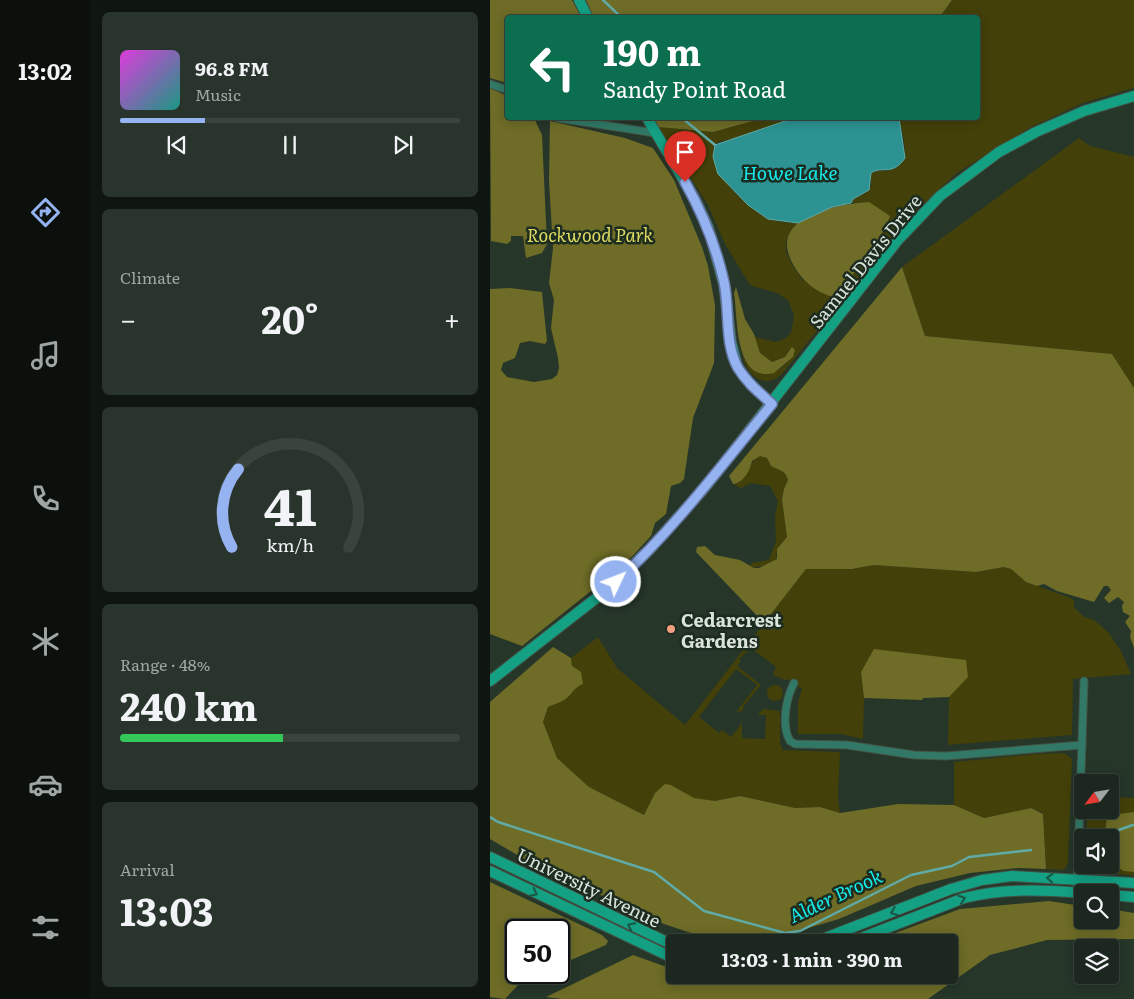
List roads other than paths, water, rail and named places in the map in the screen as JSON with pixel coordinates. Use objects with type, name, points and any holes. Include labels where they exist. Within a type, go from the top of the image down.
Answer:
[{"type":"main road","points":[[579,0],[586,15]]},
{"type":"main road","name":"Samuel Davis Drive","points":[[490,681],[593,601],[635,564],[706,486],[884,259],[940,196],[999,152],[1036,132],[1084,111],[1134,96]]},
{"type":"main road","points":[[647,120],[695,199],[714,245],[724,285],[731,342],[737,366],[751,385],[772,404]]},
{"type":"main road","name":"University Avenue","points":[[490,858],[666,942]]},
{"type":"main road","name":"University Avenue","points":[[490,871],[666,956]]},
{"type":"main road","points":[[836,934],[974,882],[1012,876],[1134,883]]},
{"type":"main road","points":[[871,934],[947,904],[979,894],[1023,889],[1074,893]]},
{"type":"main road","points":[[1119,896],[1134,897]]},
{"type":"street","points":[[490,84],[505,89]]},
{"type":"street","points":[[572,120],[655,132]]},
{"type":"street","points":[[1078,884],[1084,681]]},
{"type":"street","points":[[794,683],[787,702],[787,732],[790,741],[795,744],[838,744],[914,754],[946,756],[1082,745]]},
{"type":"water","name":"Howe Lake","points":[[788,120],[899,120],[905,158],[896,167],[871,173],[869,190],[853,199],[851,203],[832,207],[798,223],[768,219],[748,205],[718,174],[713,157],[715,145]]},
{"type":"waterway","points":[[603,0],[619,15]]},
{"type":"waterway","points":[[684,120],[715,145]]},
{"type":"waterway","name":"Alder Brook","points":[[490,817],[498,822],[654,872],[704,911],[785,933],[800,931],[911,875],[952,866],[969,857],[1031,850]]},
{"type":"waterway","name":"Alder Brook","points":[[1119,830],[1133,825]]},
{"type":"place","name":"Cedarcrest Gardens","points":[[671,629]]},
{"type":"park label","name":"Rockwood Park","points":[[590,234]]}]
